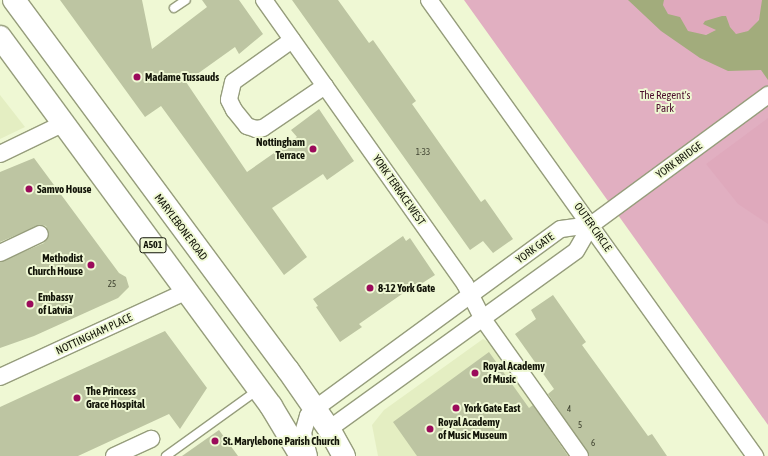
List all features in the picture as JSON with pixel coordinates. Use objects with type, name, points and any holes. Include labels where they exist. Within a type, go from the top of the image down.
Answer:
[{"type":"highway","name":"MARYLEBONE ROAD","points":[[14,0],[316,408],[344,456]]},
{"type":"highway","name":"A501","points":[[0,37],[62,124],[187,291],[279,418],[301,456]]},
{"type":"street","name":"YORK TERRACE WEST","points":[[264,0],[473,295],[483,319],[580,456]]},
{"type":"street","name":"OUTER CIRCLE","points":[[429,0],[755,456]]},
{"type":"street","points":[[292,40],[233,82],[229,100],[234,110],[247,126],[256,129],[263,128],[325,86]]},
{"type":"street","name":"YORK BRIDGE","points":[[591,225],[765,97]]},
{"type":"street","points":[[0,154],[62,124]]},
{"type":"street","name":"YORK GATE","points":[[309,456],[303,433],[308,416],[316,408],[473,295],[561,229],[591,225]]},
{"type":"street","points":[[329,429],[576,251],[591,225]]},
{"type":"street","points":[[0,253],[40,234]]},
{"type":"street","name":"NOTTINGHAM PLACE","points":[[0,377],[187,291]]},
{"type":"street","points":[[114,456],[151,439]]},
{"type":"lane","points":[[174,8],[186,0]]},
{"type":"lane","points":[[166,456],[258,390]]},
{"type":"shaded area","points":[[628,0],[664,0],[663,5],[668,14],[680,17],[688,31],[706,35],[716,30],[703,24],[705,21],[722,16],[726,16],[730,27],[736,34],[748,31],[759,20],[762,0],[768,0],[768,80],[761,70],[728,71],[700,58],[661,31]]},
{"type":"shaded area","points":[[664,0],[762,0],[762,11],[754,27],[747,31],[736,34],[722,16],[705,21],[703,24],[714,27],[715,32],[698,35],[688,31],[680,17],[668,14],[663,5]]},
{"type":"shaded area","points":[[0,95],[25,127],[0,139]]},
{"type":"shaded area","points":[[768,118],[768,224],[738,204],[706,164]]},
{"type":"shaded area","name":"Royal Academy of Music","points":[[483,339],[495,345],[575,456],[378,456],[372,425],[384,410]]},
{"type":"green space","name":"The Regent's Park","points":[[464,0],[768,0],[768,425],[598,187]]},
{"type":"building","name":"Nottingham Terrace","points":[[60,0],[142,0],[152,49],[207,7],[202,0],[239,0],[263,34],[239,54],[235,47],[186,82],[247,172],[297,137],[291,130],[319,109],[354,161],[327,180],[323,174],[272,208],[307,257],[284,275],[161,106],[145,117]]},
{"type":"building","points":[[292,0],[338,0],[369,43],[373,40],[416,101],[412,104],[481,202],[485,199],[513,239],[493,253],[483,241],[470,250]]},
{"type":"building","points":[[34,158],[119,273],[126,277],[129,287],[118,298],[34,336],[0,348],[0,262],[44,243],[49,234],[46,226],[40,225],[0,242],[0,172]]},
{"type":"building","name":"8-12 York Gate","points":[[403,236],[406,241],[410,238],[435,275],[413,289],[412,287],[359,324],[362,327],[340,342],[316,307],[318,306],[313,299]]},
{"type":"building","points":[[553,295],[586,342],[582,345],[648,436],[652,434],[667,456],[589,456],[548,394],[554,389],[515,334],[536,319],[531,310]]},
{"type":"building","name":"The Princess Grace Hospital","points":[[165,331],[207,388],[180,429],[169,414],[78,456],[0,456],[0,407]]},
{"type":"building","name":"Royal Academy of Music","points":[[489,352],[529,408],[533,405],[568,456],[417,456],[393,422]]},
{"type":"building","name":"St. Marylebone Parish Church","points":[[219,430],[238,456],[182,456]]},
{"type":"place","name":"Madame Tussauds","points":[[137,77]]},
{"type":"place","name":"Nottingham Terrace","points":[[313,149]]},
{"type":"place","name":"Samvo House","points":[[29,189]]},
{"type":"place","name":"Methodist Church House","points":[[91,265]]},
{"type":"place","name":"8-12 York Gate","points":[[370,288]]},
{"type":"place","name":"Embassy of Latvia","points":[[30,304]]},
{"type":"place","name":"Royal Academy of Music","points":[[475,373]]},
{"type":"place","name":"The Princess Grace Hospital","points":[[77,398]]},
{"type":"place","name":"York Gate East","points":[[456,408]]},
{"type":"place","name":"Royal Academy of Music Museum","points":[[430,429]]},
{"type":"place","name":"St. Marylebone Parish Church","points":[[215,441]]}]
